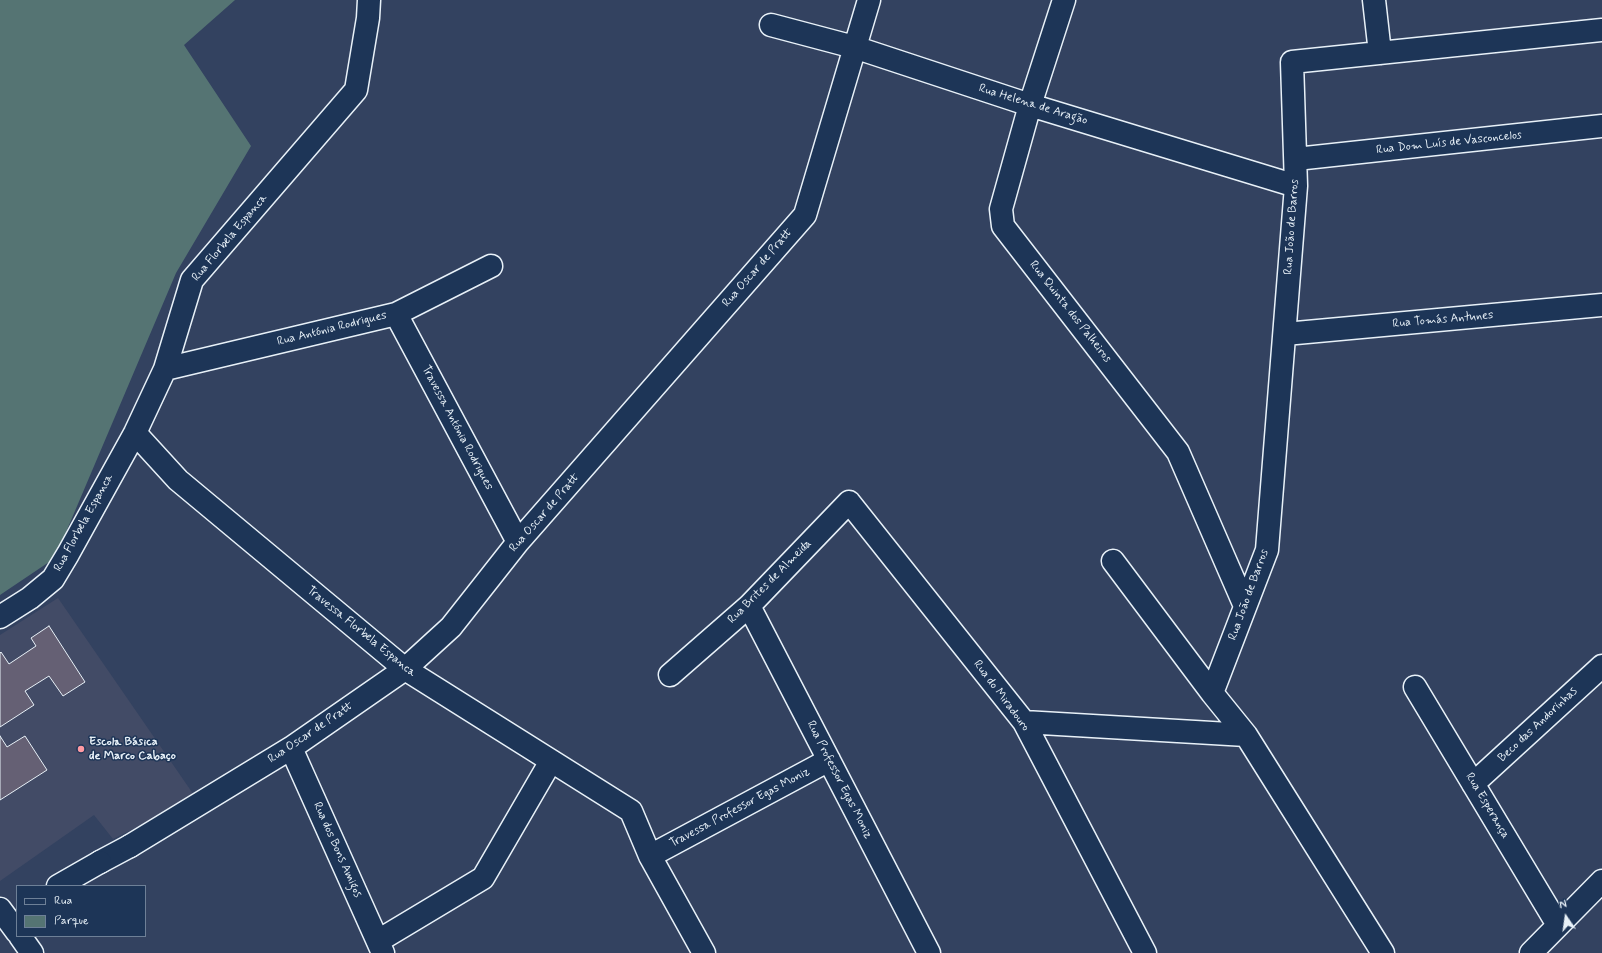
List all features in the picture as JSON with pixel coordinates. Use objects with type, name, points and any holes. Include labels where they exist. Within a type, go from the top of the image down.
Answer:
[{"type":"street","name":"Rua Florbela Espanca","points":[[0,617],[30,598],[54,578],[135,433],[165,369],[192,280],[356,90],[368,18],[369,0]]},
{"type":"street","name":"Rua Oscar de Pratt","points":[[60,885],[130,846],[291,748],[404,669],[451,627],[518,542],[805,215],[869,0]]},
{"type":"street","name":"Rua Quinta dos Palheiros","points":[[1064,0],[1030,105],[1000,210],[1003,226],[1178,452],[1245,606]]},
{"type":"street","points":[[1374,0],[1380,53]]},
{"type":"street","name":"Rua Helena de Aragão","points":[[771,25],[854,47],[1030,105],[1296,186]]},
{"type":"street","name":"Rua João de Barros","points":[[1212,693],[1267,550],[1296,186],[1292,62],[1602,30]]},
{"type":"street","name":"Rua Dom Luís de Vasconcelos","points":[[1296,159],[1602,126]]},
{"type":"street","name":"Rua Antónia Rodrigues","points":[[165,369],[396,314],[491,266]]},
{"type":"street","name":"Rua Tomás Antunes","points":[[1285,334],[1602,306]]},
{"type":"street","name":"Travessa Antónia Rodrigues","points":[[396,314],[518,542]]},
{"type":"street","name":"Travessa Florbela Espanca","points":[[135,433],[178,480],[404,669],[631,811],[650,856],[704,953]]},
{"type":"street","name":"Rua Brites de Almeida","points":[[670,675],[749,606],[849,502]]},
{"type":"street","name":"Rua do Miradouro","points":[[849,502],[1024,722],[1145,953]]},
{"type":"street","points":[[1113,561],[1212,693],[1246,735],[1383,953]]},
{"type":"street","name":"Rua Professor Egas Moniz","points":[[749,606],[929,953]]},
{"type":"street","name":"Beco das Andorinhas","points":[[1474,784],[1602,666]]},
{"type":"street","name":"Rua Esperança","points":[[1415,687],[1558,925]]},
{"type":"street","points":[[1024,722],[1246,735]]},
{"type":"street","name":"Rua dos Bons Amigos","points":[[291,748],[380,947]]},
{"type":"street","name":"Travessa Professor Egas Moniz","points":[[650,856],[829,760]]},
{"type":"street","points":[[380,947],[483,878],[551,761]]},
{"type":"street","points":[[1531,953],[1602,881]]},
{"type":"street","points":[[21,937],[32,953]]},
{"type":"shaded area","name":"Escola Básica de Marco Cabaço","points":[[58,598],[196,798],[113,839],[94,815],[0,881],[0,635]]},
{"type":"green space","points":[[0,0],[235,0],[184,45],[251,146],[176,273],[55,558],[0,595]]},
{"type":"building","points":[[49,626],[85,682],[63,696],[49,676],[25,691],[34,705],[0,727],[0,653],[1,652],[9,664],[36,646],[31,638]]},
{"type":"building","points":[[0,736],[7,747],[25,736],[47,770],[0,800]]},
{"type":"place","name":"Escola Básica de Marco Cabaço","points":[[81,749]]}]
